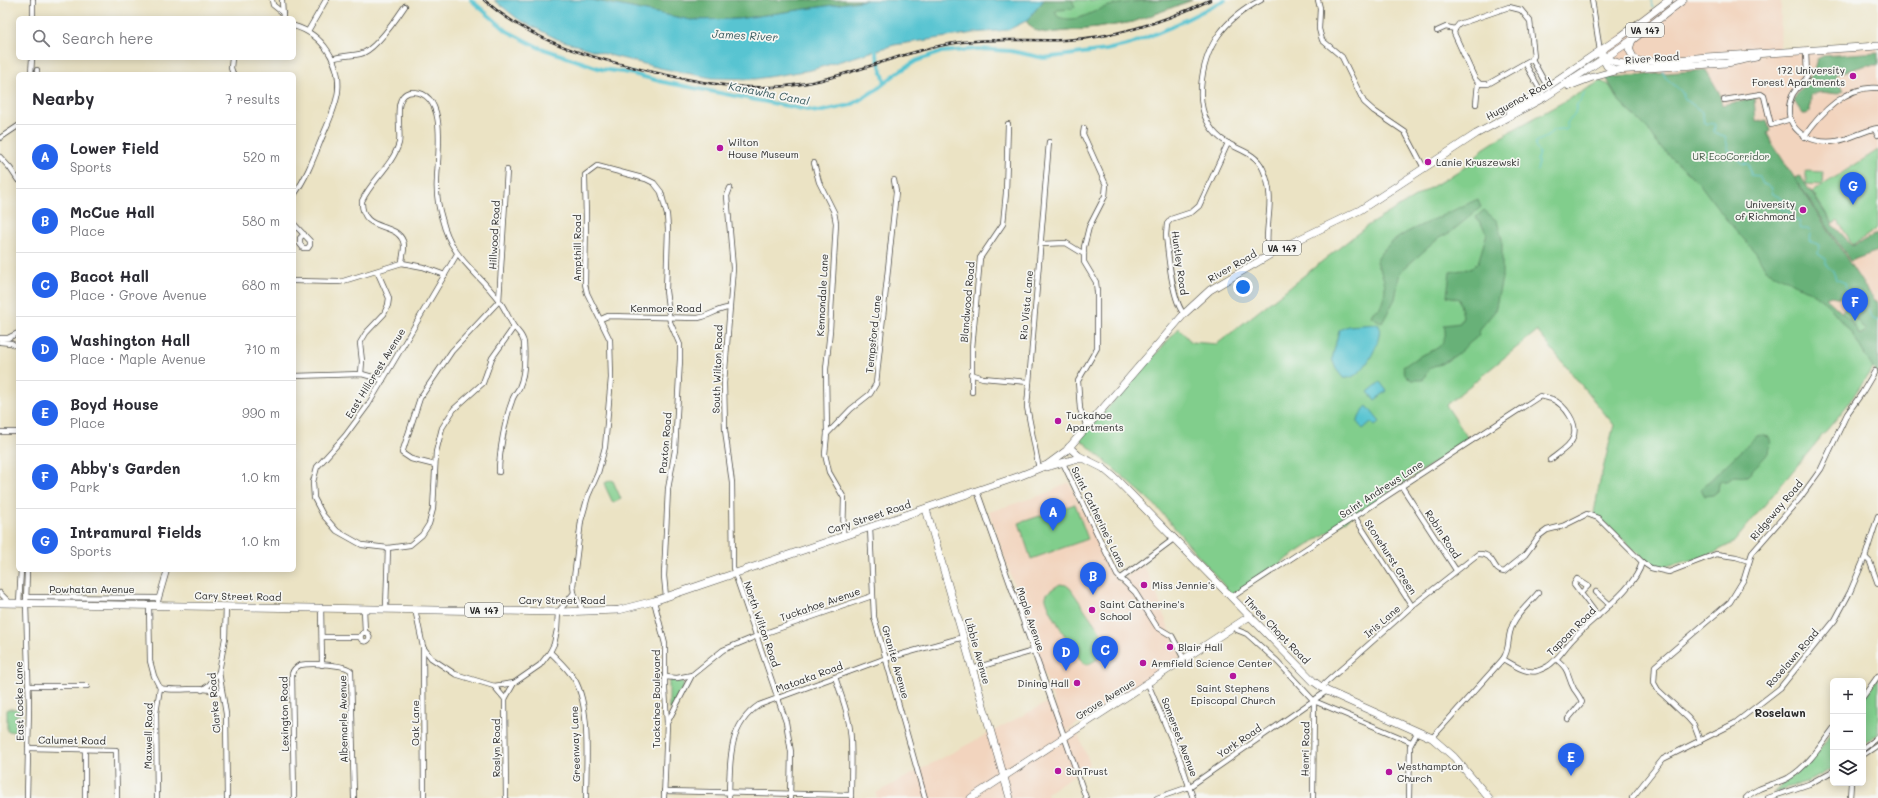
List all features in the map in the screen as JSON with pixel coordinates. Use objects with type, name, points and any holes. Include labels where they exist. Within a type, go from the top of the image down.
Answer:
[{"type":"main road","name":"Huguenot Road","points":[[1546,92],[1669,0]]},
{"type":"main road","name":"Huguenot Road","points":[[1487,128],[1604,59],[1632,40],[1683,0]]},
{"type":"main road","points":[[1632,40],[1629,49],[1634,58],[1639,61],[1664,61]]},
{"type":"main road","name":"River Road","points":[[1604,59],[1620,64],[1878,46]]},
{"type":"main road","name":"River Road","points":[[1600,51],[1610,68],[1619,70],[1741,61],[1768,53]]},
{"type":"main road","points":[[1706,57],[1708,61],[1713,64]]},
{"type":"main road","points":[[1546,92],[1619,70]]},
{"type":"main road","name":"River Road","points":[[1069,447],[1184,314],[1210,290],[1269,256],[1360,210],[1487,128]]},
{"type":"main road","name":"Cary Street Road","points":[[0,603],[24,601],[155,602],[226,606],[558,612],[619,610],[666,597],[1039,469],[1060,456],[1069,447]]},
{"type":"main road","name":"Three Chopt Road","points":[[1069,447],[1103,468],[1116,479],[1175,538],[1309,678],[1324,689],[1432,738],[1454,757],[1489,798]]},
{"type":"main road","points":[[1039,469],[1075,459],[1085,458]]},
{"type":"main road","name":"Libbie Avenue","points":[[926,509],[1010,798]]},
{"type":"main road","name":"Grove Avenue","points":[[979,798],[1004,779],[1064,739],[1149,685],[1251,617]]},
{"type":"main road","name":"Grove Avenue","points":[[1185,661],[1237,630],[1251,617]]},
{"type":"main road","name":"Grove Avenue","points":[[971,798],[1004,779]]},
{"type":"street","points":[[33,0],[33,16]]},
{"type":"street","points":[[272,0],[273,5],[283,16]]},
{"type":"street","points":[[282,0],[283,16]]},
{"type":"street","points":[[308,31],[326,0]]},
{"type":"street","points":[[1261,0],[1242,12],[1226,25],[1211,46],[1205,62],[1201,92],[1202,111],[1214,132],[1228,144],[1252,155],[1258,161],[1265,174],[1270,201],[1267,247],[1269,256]]},
{"type":"street","points":[[1318,0],[1320,8],[1318,29],[1322,40],[1342,57],[1364,102],[1374,111],[1405,132],[1424,168]]},
{"type":"street","points":[[1592,0],[1600,51]]},
{"type":"street","points":[[332,59],[340,56],[361,54],[372,46],[387,30],[405,6]]},
{"type":"street","points":[[1476,104],[1478,83],[1454,33],[1455,29],[1459,24],[1504,8],[1517,9],[1524,13],[1531,23],[1535,53],[1532,59],[1488,84],[1478,83]]},
{"type":"street","points":[[296,27],[308,31],[316,37],[326,49],[336,66],[338,81],[334,107],[304,181],[296,189]]},
{"type":"street","points":[[1437,31],[1446,27],[1455,29]]},
{"type":"street","points":[[1806,51],[1807,77],[1792,97],[1790,106],[1791,119],[1797,131],[1804,137],[1820,142],[1835,142],[1877,131]]},
{"type":"street","points":[[1532,59],[1546,92]]},
{"type":"street","points":[[31,72],[32,60]]},
{"type":"street","points":[[232,60],[232,72]]},
{"type":"street","points":[[1525,63],[1546,92]]},
{"type":"street","points":[[1804,137],[1818,117],[1833,105],[1861,89],[1878,88]]},
{"type":"street","points":[[402,263],[404,244],[401,237],[366,218],[362,212],[362,201],[398,145],[399,102],[404,94],[410,92],[422,94],[431,102],[437,116],[439,135],[437,180],[438,202],[444,228],[457,254],[499,301],[524,341],[522,380],[512,400],[507,419],[499,472]]},
{"type":"street","points":[[1724,100],[1762,94],[1771,125],[1791,119]]},
{"type":"street","name":"Blandwood Road","points":[[972,392],[971,374],[980,258],[1003,224],[1006,193],[1008,124]]},
{"type":"street","points":[[0,138],[16,127]]},
{"type":"street","points":[[1084,128],[1083,134],[1106,185],[1105,196],[1089,227],[1084,254],[1084,262],[1096,282],[1097,292],[1096,348],[1078,381],[1080,409],[1087,427]]},
{"type":"street","name":"Rio Vista Lane","points":[[1039,469],[1027,407],[1050,142]]},
{"type":"street","name":"Huntley Road","points":[[1184,314],[1178,306],[1176,298],[1166,228],[1172,219],[1192,212],[1199,206],[1228,144]]},
{"type":"street","points":[[0,157],[16,177]]},
{"type":"street","name":"Kennondale Lane","points":[[814,163],[819,182],[834,212],[836,223],[830,330],[826,368],[827,434]]},
{"type":"street","name":"Ampthill Road","points":[[574,593],[581,521],[588,496],[602,459],[608,416],[611,350],[607,332],[587,293],[584,276],[586,217],[585,175],[597,166],[646,179],[654,183],[661,192],[667,215],[668,229],[666,291]]},
{"type":"street","name":"Hillwood Road","points":[[499,301],[507,170]]},
{"type":"street","name":"Tempsford Lane","points":[[827,434],[851,409],[870,394],[878,379],[896,192],[894,180]]},
{"type":"street","name":"South Wilton Road","points":[[730,188],[727,196],[733,268],[728,308],[724,383],[724,416],[732,483],[734,574]]},
{"type":"street","points":[[296,226],[304,234]]},
{"type":"street","points":[[1041,244],[1066,243],[1084,254]]},
{"type":"street","name":"East Hillcrest Avenue","points":[[457,254],[356,423],[320,461],[314,473],[313,482],[315,500],[323,516],[337,531],[362,545],[388,548],[410,544],[416,541],[426,531],[432,509],[435,464],[440,435],[448,417],[454,409],[483,383],[492,358],[514,327]]},
{"type":"street","points":[[296,281],[340,282],[402,263],[423,267],[445,275]]},
{"type":"street","points":[[361,374],[362,361],[360,343],[366,333],[384,314],[388,305],[389,298],[377,271]]},
{"type":"street","name":"Paxton Road","points":[[666,291],[669,318],[680,345],[675,450],[668,489],[664,576],[666,597]]},
{"type":"street","points":[[435,464],[412,459],[402,453],[420,398],[452,351],[499,301]]},
{"type":"street","name":"Kenmore Road","points":[[601,319],[608,316],[669,318],[707,317],[722,308],[728,308]]},
{"type":"street","points":[[0,338],[8,338],[16,334]]},
{"type":"street","points":[[0,342],[12,343],[16,346]]},
{"type":"street","name":"Ridgeway Road","points":[[1700,741],[1694,725],[1658,690],[1654,683],[1655,666],[1730,602],[1744,579],[1749,561],[1756,549],[1800,498],[1821,469],[1847,414],[1875,371]]},
{"type":"street","points":[[296,376],[361,374],[383,380]]},
{"type":"street","points":[[971,374],[983,378],[1029,382]]},
{"type":"street","name":"Saint Andrews Lane","points":[[1232,597],[1540,396],[1553,400],[1568,412],[1574,431],[1573,438],[1570,443],[1550,460]]},
{"type":"street","points":[[0,432],[16,432]]},
{"type":"street","points":[[827,434],[825,454],[829,472],[844,498],[843,536]]},
{"type":"street","name":"Saint Catherine's Lane","points":[[1063,462],[1075,490],[1120,579],[1134,592],[1157,627],[1172,636],[1185,661]]},
{"type":"street","name":"Robin Road","points":[[1402,487],[1456,570],[1478,554],[1484,554],[1490,558],[1497,569],[1504,572],[1525,555],[1539,536],[1547,530],[1562,526],[1586,514],[1598,518],[1642,562]]},
{"type":"street","name":"Maple Avenue","points":[[977,491],[1086,798]]},
{"type":"street","name":"Stonehurst Green","points":[[1354,516],[1412,606]]},
{"type":"street","name":"Roselawn Road","points":[[1632,798],[1663,759],[1735,723],[1780,688],[1835,620],[1850,592],[1865,557],[1878,516]]},
{"type":"street","name":"Granite Avenue","points":[[870,527],[874,617],[925,798]]},
{"type":"street","name":"Saint Catherine's Lane","points":[[1120,579],[1175,538]]},
{"type":"street","points":[[386,608],[388,548]]},
{"type":"street","points":[[1642,562],[1651,568],[1669,572],[1716,554],[1736,557],[1749,561]]},
{"type":"street","points":[[1865,557],[1870,562],[1878,584]]},
{"type":"street","name":"Tapoan Road","points":[[1503,659],[1525,670],[1535,671],[1548,667],[1573,639],[1610,605],[1638,573],[1642,562]]},
{"type":"street","name":"Iris Lane","points":[[1324,689],[1412,606],[1456,570]]},
{"type":"street","points":[[21,572],[24,601]]},
{"type":"street","points":[[24,601],[27,572]]},
{"type":"street","points":[[166,572],[155,602],[150,660],[154,676],[160,688],[171,690],[214,691],[222,694]]},
{"type":"street","name":"North Wilton Road","points":[[734,574],[778,697],[789,735],[790,796]]},
{"type":"street","points":[[1596,592],[1610,605]]},
{"type":"street","points":[[0,593],[10,603]]},
{"type":"street","points":[[423,648],[431,658],[455,674],[494,686],[514,683],[540,665],[550,652],[557,630],[558,612],[574,593],[583,611]]},
{"type":"street","points":[[1432,738],[1508,653],[1510,629],[1516,618],[1538,593]]},
{"type":"street","points":[[1581,593],[1598,616]]},
{"type":"street","name":"Tuckahoe Avenue","points":[[668,723],[692,676],[724,650],[757,636],[872,596]]},
{"type":"street","name":"Powhatan Avenue","points":[[24,601],[155,602]]},
{"type":"street","name":"East Locke Lane","points":[[24,601],[28,686],[28,748],[26,756],[27,798]]},
{"type":"street","name":"Tuckahoe Boulevard","points":[[654,601],[664,635],[666,711],[668,723],[664,798]]},
{"type":"street","name":"Clarke Road","points":[[226,606],[225,638],[219,672],[226,714],[227,798]]},
{"type":"street","points":[[321,607],[322,665]]},
{"type":"street","points":[[360,637],[362,641],[367,641],[369,636],[365,633],[364,608]]},
{"type":"street","name":"Oak Lane","points":[[415,609],[423,648],[424,798]]},
{"type":"street","points":[[1237,630],[1247,634],[1277,661],[1314,701],[1327,708],[1411,742]]},
{"type":"street","points":[[322,637],[360,637],[365,633]]},
{"type":"street","name":"Matoaka Road","points":[[729,796],[732,744],[739,724],[745,716],[759,704],[885,660],[964,637]]},
{"type":"street","points":[[972,669],[1033,651]]},
{"type":"street","name":"Greenway Lane","points":[[550,652],[572,675],[583,703],[586,798]]},
{"type":"street","points":[[1556,659],[1565,666],[1569,672],[1573,688],[1582,702],[1568,719]]},
{"type":"street","name":"Lexington Road","points":[[294,798],[292,674],[298,666],[322,665]]},
{"type":"street","name":"Albemarle Avenue","points":[[322,665],[346,667],[351,671],[354,798]]},
{"type":"street","points":[[202,690],[209,685],[219,672]]},
{"type":"street","points":[[665,677],[692,676]]},
{"type":"street","points":[[1866,693],[1878,676]]},
{"type":"street","points":[[664,791],[729,796],[851,797],[850,728],[847,713],[835,677]]},
{"type":"street","name":"Roslyn Road","points":[[506,798],[505,699],[514,683]]},
{"type":"street","name":"Somerset Avenue","points":[[1149,685],[1180,759],[1193,798]]},
{"type":"street","points":[[28,686],[87,686]]},
{"type":"street","points":[[494,686],[505,699]]},
{"type":"street","name":"Maxwell Road","points":[[157,798],[156,713],[160,688]]},
{"type":"street","name":"York Road","points":[[1157,798],[1189,787],[1314,701],[1324,689]]},
{"type":"street","name":"Henri Road","points":[[1313,798],[1314,701]]},
{"type":"street","points":[[1409,798],[1411,742],[1418,731]]},
{"type":"street","points":[[1746,798],[1753,792],[1786,779],[1796,772],[1816,752],[1830,733]]},
{"type":"street","points":[[1866,746],[1878,737]]},
{"type":"street","points":[[1866,753],[1878,745]]},
{"type":"street","name":"Calumet Road","points":[[28,748],[116,750],[117,798]]},
{"type":"street","points":[[85,750],[85,798]]},
{"type":"street","points":[[1768,798],[1809,784],[1830,772]]},
{"type":"street","points":[[1850,798],[1851,786]]},
{"type":"shaded area","name":"University of Richmond","points":[[1662,0],[1781,0],[1780,52],[1878,46],[1878,375],[1627,84],[1622,70],[1713,64],[1766,54],[1625,64],[1600,51],[1664,4]]},
{"type":"shaded area","name":"Saint Catherine's School","points":[[1069,482],[1114,576],[1120,582],[1143,565],[1157,594],[1164,616],[1181,657],[1064,732],[989,512],[1048,493]]},
{"type":"shaded area","points":[[1050,701],[1063,734],[1075,727],[1090,764],[1047,793],[1048,798],[877,798],[876,793]]},
{"type":"green space","points":[[592,0],[867,0],[738,19],[691,20]]},
{"type":"green space","points":[[1044,0],[1192,0],[1133,22],[1096,28],[1047,33],[1034,30],[1026,21]]},
{"type":"green space","points":[[1044,0],[1072,0],[1075,7],[1073,9],[1058,10],[1055,12],[1058,17],[1072,19],[1084,16],[1102,8],[1119,4],[1150,1],[1192,0],[1133,22],[1096,28],[1047,33],[1034,30],[1026,21]]},
{"type":"green space","points":[[1878,52],[1878,65],[1867,65],[1836,74],[1837,81],[1844,90],[1838,94],[1821,92],[1811,95],[1810,112],[1803,114],[1794,100],[1811,76],[1817,59],[1823,56]]},
{"type":"green space","name":"UR EcoCorridor","points":[[1706,70],[1719,92],[1722,105],[1754,98],[1756,122],[1767,120],[1770,131],[1767,133],[1772,143],[1865,287],[1878,304],[1878,377],[1853,335],[1828,305],[1811,292],[1766,270],[1756,253],[1726,219],[1699,183],[1658,145],[1648,129],[1620,102],[1605,76],[1615,77]],"holes":[[[1831,296],[1844,298],[1849,304],[1846,307],[1866,331],[1860,335],[1850,320],[1826,298]]]},
{"type":"green space","points":[[1601,81],[1609,85],[1620,102],[1652,130],[1781,274],[1831,303],[1874,366],[1846,407],[1733,543],[1705,557],[1657,568],[1642,557],[1594,513],[1600,481],[1614,425],[1537,331],[1446,405],[1469,440],[1232,595],[1155,505],[1080,439],[1179,328],[1191,342],[1217,344],[1367,226],[1470,164],[1483,149],[1511,131]]},
{"type":"green space","points":[[1878,150],[1878,228],[1853,245],[1838,221],[1833,224],[1812,192]]},
{"type":"green space","points":[[1806,171],[1823,172],[1822,185],[1806,184]]},
{"type":"green space","points":[[1800,176],[1834,226],[1853,246],[1878,233],[1878,251],[1850,261],[1795,178]]},
{"type":"green space","points":[[1478,199],[1481,207],[1451,232],[1439,238],[1400,272],[1395,299],[1382,323],[1371,316],[1373,312],[1380,308],[1384,295],[1384,280],[1376,262],[1385,248],[1394,240],[1409,231]]},
{"type":"green space","points":[[1484,210],[1497,221],[1502,239],[1502,278],[1495,311],[1480,329],[1478,336],[1456,355],[1442,364],[1433,366],[1427,372],[1423,380],[1411,380],[1405,374],[1403,367],[1437,348],[1443,342],[1445,337],[1444,325],[1460,323],[1463,316],[1459,299],[1447,296],[1450,272],[1468,269],[1478,263],[1487,233],[1476,217]]},
{"type":"green space","points":[[1846,307],[1866,331],[1860,335],[1842,312]]},
{"type":"green space","points":[[1760,435],[1769,437],[1770,446],[1765,457],[1747,476],[1734,476],[1728,481],[1721,481],[1718,491],[1713,495],[1705,496],[1701,490],[1703,487],[1755,437]]},
{"type":"green space","points":[[611,480],[613,481],[621,499],[613,503],[605,486],[605,483]]},
{"type":"green space","points":[[1075,504],[1088,539],[1031,559],[1019,523]]},
{"type":"green space","points":[[1060,584],[1066,585],[1070,588],[1110,646],[1108,652],[1088,665],[1083,663],[1074,650],[1046,601],[1048,592]]},
{"type":"green space","points":[[1878,678],[1878,734],[1866,742],[1866,714],[1866,694]]},
{"type":"green space","points":[[672,680],[682,681],[684,685],[671,710],[669,708],[669,682]]},
{"type":"green space","points":[[7,709],[20,709],[20,715],[16,715],[15,732],[7,731]]},
{"type":"green space","points":[[1830,736],[1830,770],[1812,780],[1774,792],[1816,754]]},
{"type":"water","name":"James River","points":[[494,0],[592,0],[691,20],[738,19],[867,0],[1044,0],[1026,21],[1008,30],[974,33],[894,45],[811,70],[755,79],[712,78],[660,68],[605,54],[557,39],[518,19]]},
{"type":"water","points":[[1379,325],[1378,341],[1370,359],[1357,374],[1350,378],[1343,378],[1336,369],[1332,359],[1339,330],[1348,326]]},
{"type":"water","points":[[1380,382],[1387,391],[1375,400],[1368,392]]},
{"type":"water","points":[[1367,406],[1380,422],[1375,426],[1371,422],[1363,429],[1358,424],[1358,421]]},
{"type":"waterway","name":"Kanawha Canal","points":[[471,0],[507,31],[538,47],[601,69],[629,73],[663,82],[818,112],[851,105],[877,89],[897,73],[916,61],[941,52],[979,49],[1011,51],[1044,58],[1106,50],[1131,44],[1171,27],[1225,0]]},
{"type":"waterway","points":[[1652,0],[1653,7]]},
{"type":"waterway","points":[[874,46],[885,82]]},
{"type":"waterway","points":[[1663,71],[1665,77],[1681,91],[1685,99],[1701,111],[1704,123],[1715,124],[1714,131],[1716,134],[1725,136],[1729,151],[1738,153],[1741,163],[1749,164],[1751,175],[1759,176],[1763,184],[1771,187],[1773,194],[1781,198],[1780,209],[1788,210],[1791,219],[1799,221],[1801,229],[1808,229],[1811,233],[1810,241],[1819,245],[1818,254],[1826,259],[1826,265],[1833,271],[1836,279],[1845,283],[1847,291],[1857,293],[1858,304],[1868,309],[1871,318],[1878,321]]},
{"type":"waterway","points":[[1537,171],[1539,152],[1535,147],[1536,142],[1548,136],[1553,130],[1565,130],[1567,123],[1575,113],[1577,104],[1581,101],[1585,92]]},
{"type":"railway","points":[[484,0],[503,15],[522,27],[564,47],[630,67],[692,80],[730,86],[749,87],[788,86],[827,79],[903,55],[942,45],[962,42],[1000,40],[1064,40],[1102,36],[1139,28],[1193,8],[1210,0]]},
{"type":"place","name":"172 University Forest Apartments","points":[[1853,76]]},
{"type":"place","name":"Wilton House Museum","points":[[720,148]]},
{"type":"place","name":"Lanie Kruszewski","points":[[1428,162]]},
{"type":"place","name":"Intramural Fields","points":[[1853,205]]},
{"type":"place","name":"University of Richmond","points":[[1803,210]]},
{"type":"place","name":"Abby's Garden","points":[[1855,321]]},
{"type":"place","name":"Tuckahoe Apartments","points":[[1058,421]]},
{"type":"place","name":"Lower Field","points":[[1053,531]]},
{"type":"place","name":"Miss Jennie's","points":[[1144,585]]},
{"type":"place","name":"McCue Hall","points":[[1093,595]]},
{"type":"place","name":"Saint Catherine's School","points":[[1092,610]]},
{"type":"place","name":"Blair Hall","points":[[1170,647]]},
{"type":"place","name":"Armfield Science Center","points":[[1143,663]]},
{"type":"place","name":"Bacot Hall","points":[[1105,669]]},
{"type":"place","name":"Washington Hall","points":[[1066,671]]},
{"type":"place","name":"Saint Stephens Episcopal Church","points":[[1233,676]]},
{"type":"place","name":"Dining Hall","points":[[1077,683]]},
{"type":"place","name":"SunTrust","points":[[1058,771]]},
{"type":"place","name":"Westhampton Church","points":[[1389,772]]},
{"type":"place","name":"Boyd House","points":[[1571,776]]},
{"type":"district","name":"Roselawn","points":[[1780,712]]}]
